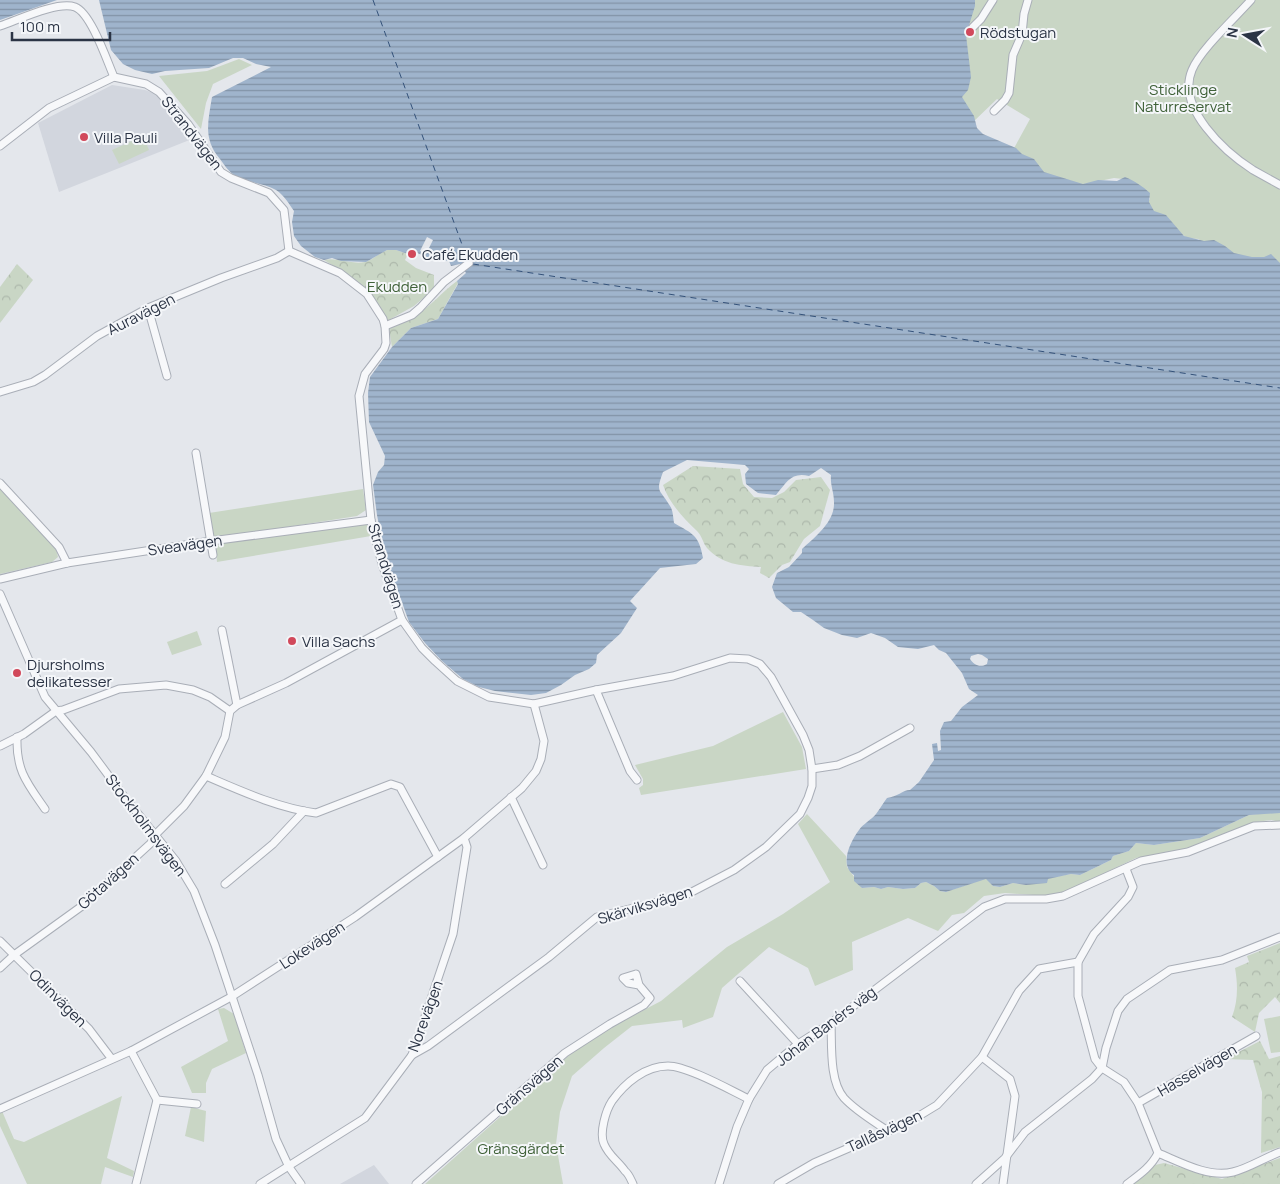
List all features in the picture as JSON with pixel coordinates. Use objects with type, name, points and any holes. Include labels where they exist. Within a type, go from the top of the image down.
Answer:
[{"type":"street","points":[[973,27],[981,19],[993,0]]},
{"type":"street","points":[[994,111],[1009,93],[1013,55],[1022,34],[1024,14],[1028,0]]},
{"type":"street","points":[[1251,0],[1200,56],[1192,70],[1190,96],[1200,121],[1212,135],[1252,169],[1280,185]]},
{"type":"street","points":[[0,26],[52,8],[74,6],[83,12],[91,25],[114,77],[49,108],[0,146]]},
{"type":"street","name":"Strandvägen","points":[[114,77],[146,84],[159,92],[188,124],[221,172],[269,193],[284,210],[290,251]]},
{"type":"street","points":[[290,251],[340,273],[359,287],[374,303],[385,326],[412,314],[444,282],[469,263]]},
{"type":"street","name":"Auravägen","points":[[0,392],[39,378],[97,336],[148,308],[221,278],[277,258],[290,251]]},
{"type":"street","points":[[148,308],[167,376]]},
{"type":"street","name":"Strandvägen","points":[[385,326],[386,343],[365,374],[359,396],[371,520],[382,564],[402,620],[422,648],[458,681],[489,697],[534,704]]},
{"type":"street","points":[[196,453],[213,556]]},
{"type":"street","points":[[0,483],[59,547],[67,563]]},
{"type":"street","name":"Sveavägen","points":[[0,579],[67,563],[211,541],[371,520]]},
{"type":"street","name":"Stockholmsvägen","points":[[0,594],[45,697],[91,752],[154,836],[176,861],[194,891],[215,945],[258,1074],[276,1139],[289,1167],[301,1184]]},
{"type":"street","points":[[0,746],[17,738],[56,711],[119,689],[166,685],[193,690],[210,697],[230,711],[237,704],[286,683],[402,620]]},
{"type":"street","points":[[222,630],[237,704]]},
{"type":"street","name":"Skärviksvägen","points":[[412,1055],[428,1046],[549,957],[597,917],[686,895],[734,870],[766,847],[800,814],[812,786],[809,750],[803,735],[771,677],[760,664],[748,659],[730,658],[673,676],[534,704]]},
{"type":"street","points":[[596,690],[630,771],[637,780]]},
{"type":"street","name":"Lokevägen","points":[[0,1109],[130,1051],[231,996],[355,917],[464,838],[522,788],[536,771],[541,760],[544,741],[534,704]]},
{"type":"street","name":"Götavägen","points":[[0,968],[14,955],[82,906],[151,843],[154,836],[184,806],[206,776],[225,737],[230,711]]},
{"type":"street","points":[[812,769],[838,765],[860,756],[910,728]]},
{"type":"street","points":[[17,738],[19,765],[26,782],[45,810]]},
{"type":"street","points":[[206,776],[245,793],[316,813],[395,784],[400,787],[438,857]]},
{"type":"street","points":[[511,798],[543,865]]},
{"type":"street","points":[[225,884],[272,844],[304,811]]},
{"type":"street","name":"Johan Banérs väg","points":[[719,1184],[737,1127],[749,1099],[767,1070],[798,1044],[984,907],[1004,899],[1046,899],[1064,896],[1141,861],[1201,848],[1254,826],[1280,824]]},
{"type":"street","name":"Norevägen","points":[[260,1184],[365,1118],[412,1055],[453,934],[467,847],[464,838]]},
{"type":"street","points":[[1126,869],[1134,888],[1094,934],[1078,962],[1078,996],[1095,1059],[1102,1068],[1124,1082],[1138,1103],[1158,1154],[1219,1174],[1234,1172],[1280,1152]]},
{"type":"street","points":[[976,1184],[1005,1158],[1025,1132],[1092,1079],[1102,1068],[1106,1048],[1118,1011],[1127,999],[1170,970],[1222,960],[1280,937]]},
{"type":"street","name":"Odinvägen","points":[[0,941],[89,1029],[112,1058]]},
{"type":"street","name":"Tallåsvägen","points":[[778,1184],[814,1163],[909,1122],[937,1105],[982,1057],[1020,991],[1040,969],[1078,962]]},
{"type":"street","points":[[740,981],[798,1044]]},
{"type":"street","name":"Gränsvägen","points":[[416,1184],[565,1053],[644,1005],[650,998],[639,986]]},
{"type":"street","points":[[830,1022],[832,1060],[836,1085],[843,1097],[853,1106],[888,1131]]},
{"type":"street","name":"Hasselvägen","points":[[1138,1103],[1256,1036]]},
{"type":"street","points":[[130,1051],[157,1100],[136,1184]]},
{"type":"street","points":[[982,1057],[1010,1079],[1015,1096],[1005,1158],[1003,1184]]},
{"type":"street","points":[[633,1184],[626,1171],[612,1158],[603,1142],[603,1124],[608,1107],[636,1076],[650,1070],[668,1066],[684,1069],[749,1099]]},
{"type":"street","points":[[157,1100],[197,1104]]},
{"type":"street","points":[[1127,1184],[1153,1162],[1158,1154]]},
{"type":"shaded area","points":[[112,85],[145,90],[159,95],[192,139],[59,192],[38,123]]},
{"type":"shaded area","points":[[374,1165],[389,1184],[340,1184]]},
{"type":"green space","name":"Sticklinge Naturreservat","points":[[970,0],[1280,0],[1280,271],[1264,258],[1255,261],[1199,239],[1187,238],[1153,212],[1147,193],[1123,179],[1114,178],[1080,185],[1044,175],[1013,150],[1030,119],[997,99],[971,124],[961,99],[964,43]]},
{"type":"green space","points":[[239,59],[252,65],[213,84],[206,103],[201,129],[159,76],[207,71]]},
{"type":"green space","points":[[143,136],[149,150],[119,164],[112,150]]},
{"type":"green space","name":"Ekudden","points":[[387,250],[396,250],[408,254],[405,260],[416,268],[434,275],[434,289],[414,306],[387,321],[374,298],[353,278],[324,260],[334,259],[360,263],[370,260]]},
{"type":"green space","points":[[17,264],[33,280],[0,323],[0,287]]},
{"type":"green space","name":"Ekudden","points":[[457,281],[458,283],[438,319],[411,328],[392,347],[389,329],[420,313]]},
{"type":"green space","points":[[693,466],[740,469],[743,484],[754,497],[772,498],[784,492],[796,480],[821,477],[830,490],[820,526],[804,539],[790,562],[782,565],[769,578],[760,573],[761,567],[739,565],[725,561],[707,548],[699,533],[673,504],[663,485]]},
{"type":"green space","points":[[0,489],[55,545],[58,557],[52,562],[0,574]]},
{"type":"green space","points":[[363,489],[366,510],[357,516],[212,539],[209,513]]},
{"type":"green space","points":[[359,523],[368,524],[371,536],[217,562],[215,543]]},
{"type":"green space","points":[[197,631],[202,645],[172,655],[167,642]]},
{"type":"green space","points":[[783,712],[802,747],[806,769],[641,795],[639,788],[643,785],[643,779],[635,765],[713,746]]},
{"type":"green space","name":"Gränsgärdet","points":[[1280,813],[1280,822],[1271,820],[1256,822],[1220,838],[1179,851],[1136,858],[1063,893],[1048,896],[1005,893],[984,896],[964,913],[952,915],[938,931],[908,918],[852,942],[853,970],[815,986],[808,968],[769,947],[722,988],[713,1017],[683,1028],[682,1020],[632,1026],[572,1076],[560,1112],[556,1144],[563,1184],[425,1184],[585,1041],[661,1001],[727,947],[783,914],[830,882],[798,824],[807,814],[846,856],[847,867],[862,888],[915,888],[921,883],[926,882],[940,891],[946,892],[986,878],[993,886],[1000,887],[1013,883],[1026,885],[1071,874],[1080,875],[1111,860],[1113,856],[1129,851],[1136,843],[1154,845],[1200,838],[1249,815]]},
{"type":"green space","points":[[1280,943],[1280,1003],[1275,997],[1259,1013],[1255,1032],[1232,1017],[1237,993],[1235,968],[1249,962],[1247,956]]},
{"type":"green space","points":[[224,1008],[234,1014],[246,1053],[212,1069],[206,1083],[206,1093],[192,1093],[181,1067],[228,1041],[218,1009]]},
{"type":"green space","points":[[1280,1016],[1280,1052],[1271,1053],[1264,1019]]},
{"type":"green space","points":[[1260,1041],[1269,1059],[1280,1056],[1280,1147],[1261,1153],[1262,1092],[1253,1060],[1225,1059]]},
{"type":"green space","points":[[122,1096],[107,1158],[134,1171],[133,1177],[105,1167],[101,1184],[27,1184],[0,1126],[0,1112],[2,1111],[14,1139],[24,1142]]},
{"type":"green space","points":[[191,1107],[206,1111],[204,1142],[185,1136]]},
{"type":"green space","points":[[1280,1158],[1280,1184],[1133,1184],[1155,1165],[1164,1163],[1222,1179]]},
{"type":"water","points":[[0,0],[57,0],[0,20]]},
{"type":"water","points":[[99,0],[975,0],[966,35],[971,77],[968,90],[962,97],[974,116],[977,128],[983,134],[1016,148],[1022,154],[1034,159],[1044,172],[1083,184],[1098,180],[1117,181],[1125,177],[1150,193],[1149,202],[1154,211],[1166,215],[1184,236],[1204,241],[1214,240],[1234,253],[1252,257],[1264,257],[1271,254],[1280,263],[1280,813],[1249,815],[1200,838],[1154,845],[1136,843],[1129,851],[1113,856],[1111,860],[1080,875],[1071,874],[1048,879],[1047,883],[1026,885],[1013,883],[1000,887],[993,886],[986,879],[946,892],[940,891],[926,882],[921,883],[915,888],[862,888],[854,881],[854,875],[847,865],[848,853],[856,835],[876,814],[887,798],[910,790],[919,782],[934,760],[932,744],[937,743],[938,751],[941,750],[940,731],[944,722],[951,721],[962,707],[978,695],[969,689],[962,673],[946,653],[934,645],[918,649],[898,647],[885,638],[871,633],[857,638],[842,635],[824,628],[801,612],[793,612],[776,598],[772,587],[777,573],[789,567],[831,516],[834,502],[831,475],[821,468],[809,476],[798,475],[790,479],[776,495],[758,493],[746,484],[745,474],[749,469],[745,465],[687,460],[663,472],[659,488],[671,508],[674,523],[694,536],[699,544],[703,558],[696,564],[660,568],[630,601],[637,608],[621,633],[597,655],[596,663],[589,669],[575,675],[546,693],[531,695],[495,691],[479,687],[463,679],[442,661],[409,622],[384,552],[373,485],[378,472],[384,465],[385,456],[369,422],[368,393],[370,377],[392,347],[411,328],[438,319],[458,284],[457,281],[466,273],[460,264],[451,266],[449,261],[430,259],[411,250],[408,254],[396,250],[387,250],[366,262],[341,261],[332,258],[324,260],[315,257],[301,246],[294,236],[292,222],[294,211],[281,194],[276,190],[241,178],[229,171],[215,152],[209,137],[208,122],[212,97],[271,67],[256,64],[243,58],[233,58],[209,68],[165,71],[152,74],[135,70],[123,64],[111,50]],"holes":[[[982,655],[988,659],[987,664],[982,666],[973,663],[970,659],[971,656]]]},
{"type":"pier","points":[[427,237],[433,240],[426,254],[420,251]]},
{"type":"ferry route","points":[[373,0],[468,261]]},
{"type":"ferry route","points":[[473,264],[1280,388]]},
{"type":"place","name":"Rödstugan","points":[[970,32]]},
{"type":"place","name":"Villa Pauli","points":[[84,137]]},
{"type":"place","name":"Café Ekudden","points":[[412,254]]},
{"type":"place","name":"Villa Sachs","points":[[292,641]]},
{"type":"place","name":"Djursholms delikatesser","points":[[17,673]]}]
